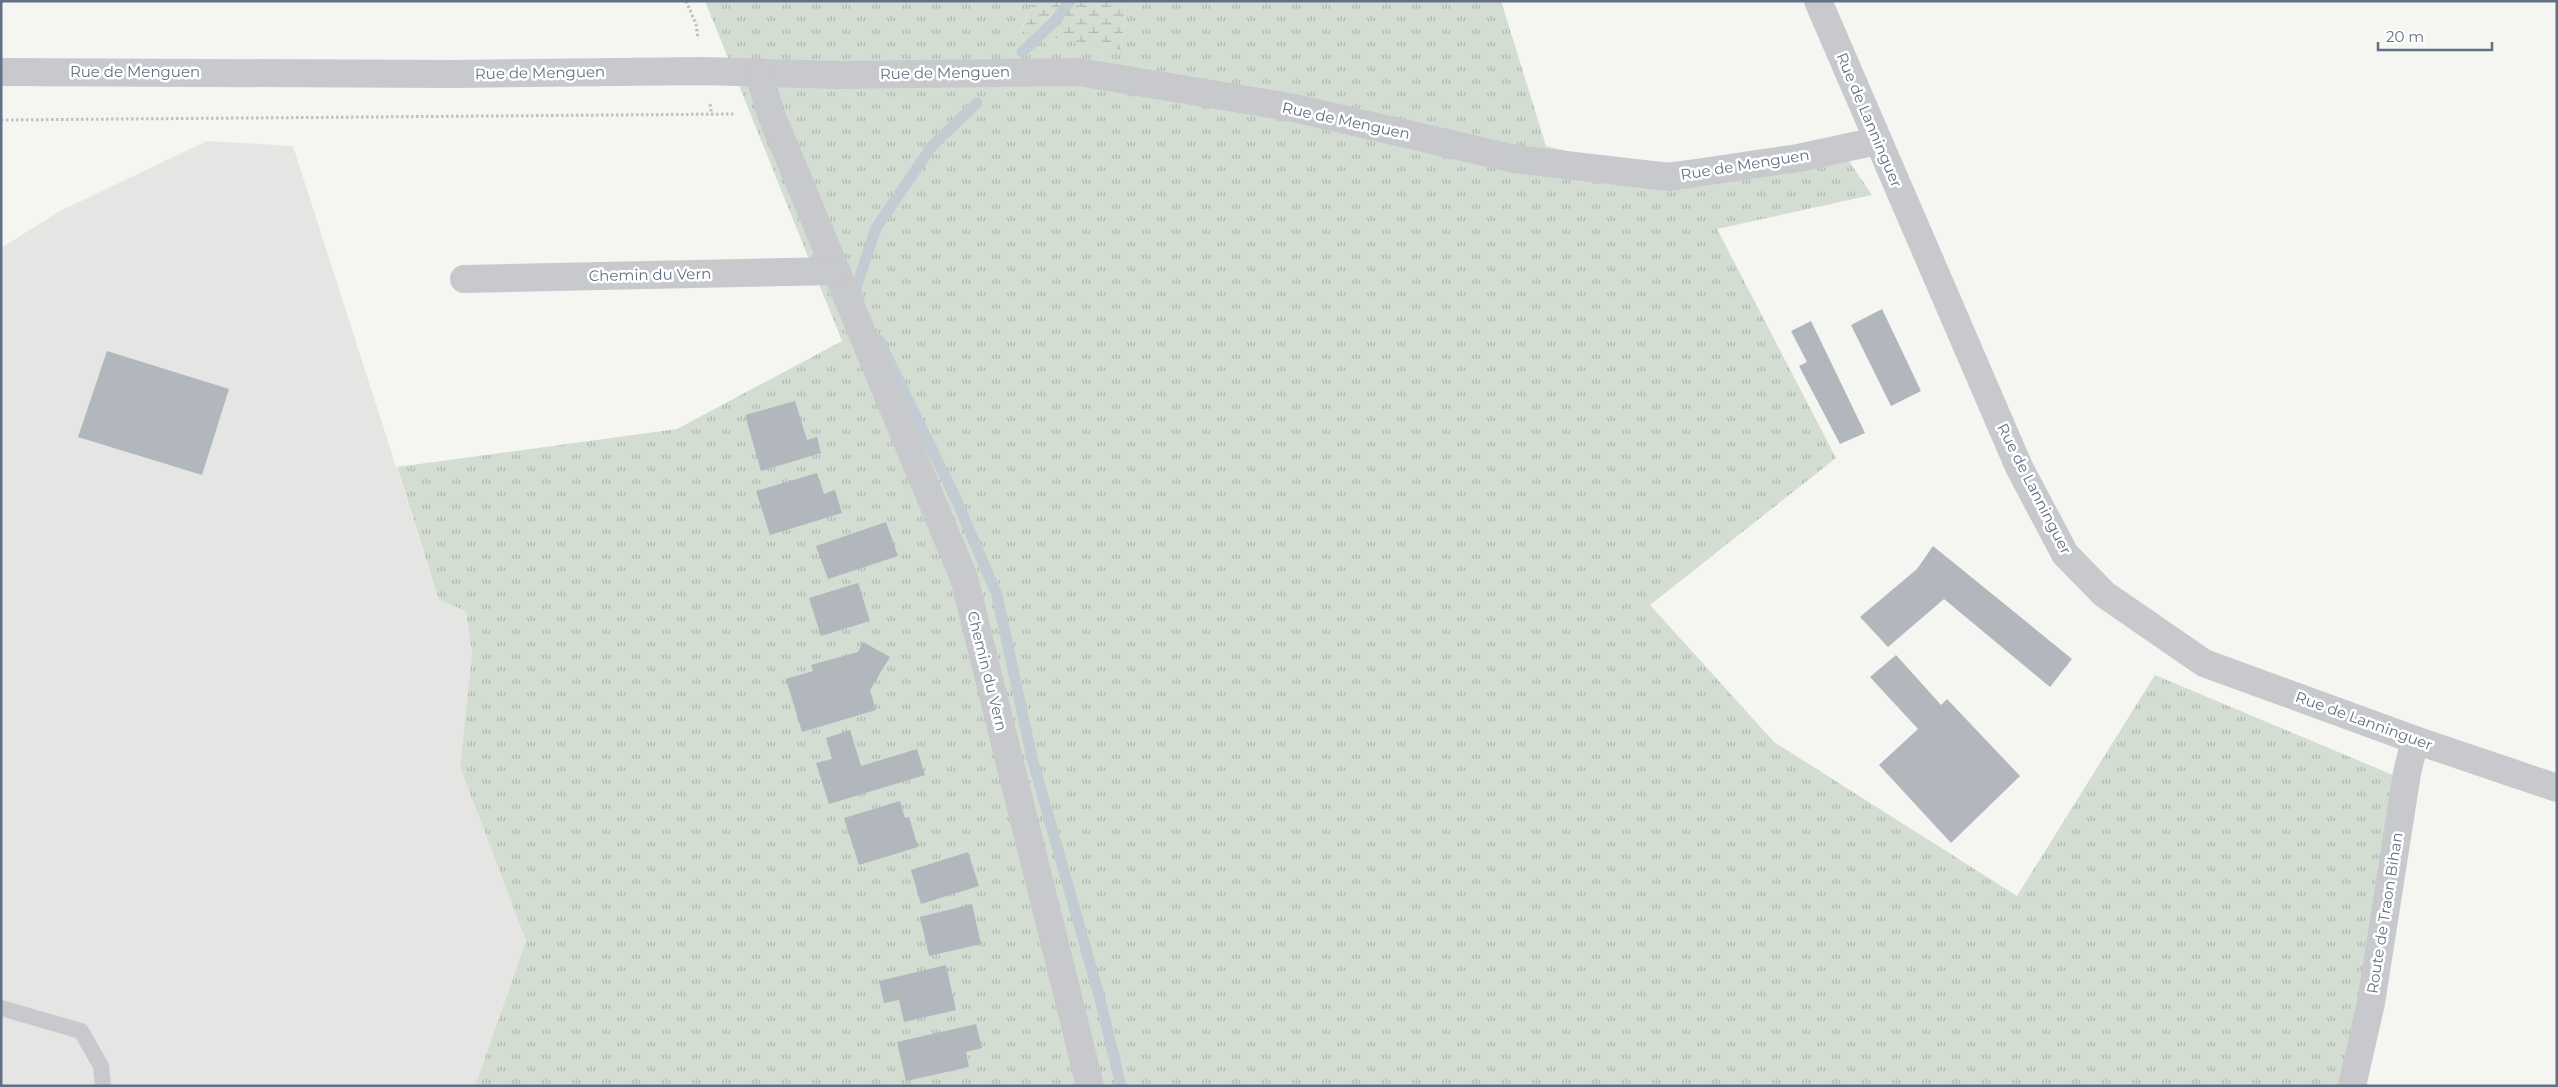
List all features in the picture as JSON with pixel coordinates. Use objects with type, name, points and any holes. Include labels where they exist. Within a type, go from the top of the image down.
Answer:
[{"type":"street","name":"Rue de Lanninguer","points":[[1818,1],[2019,466],[2065,554],[2104,594],[2204,663],[2415,740],[2557,788]]},
{"type":"street","name":"Rue de Menguen","points":[[1,72],[433,74],[759,72],[839,75],[1079,72],[1294,108],[1515,159],[1670,177],[1798,158],[1877,141]]},
{"type":"street","name":"Chemin du Vern","points":[[759,72],[770,112],[964,578],[1090,1086]]},
{"type":"street","name":"Chemin du Vern","points":[[464,279],[837,271]]},
{"type":"street","name":"Route de Traon Bihan","points":[[2352,1086],[2371,1004],[2407,773],[2415,740]]},
{"type":"lane","points":[[1,1008],[81,1031],[101,1066],[103,1086]]},
{"type":"path","points":[[1,120],[712,115],[770,112]]},
{"type":"shaded area","points":[[207,141],[293,146],[439,600],[466,611],[472,653],[460,767],[526,941],[475,1086],[1,1086],[1,248],[60,211]]},
{"type":"green space","points":[[705,1],[1033,1],[1021,31],[1121,49],[1126,1],[1501,1],[1546,146],[1630,166],[1838,145],[1872,195],[1717,229],[1836,458],[1650,605],[1774,742],[2017,896],[2155,675],[2400,778],[2351,1086],[475,1086],[526,941],[460,767],[472,653],[466,611],[439,600],[397,467],[677,429],[842,341]]},
{"type":"green space","points":[[1033,1],[1126,1],[1121,50],[1021,32]]},
{"type":"building","points":[[1882,309],[1921,391],[1891,406],[1851,325]]},
{"type":"building","points":[[1811,321],[1865,433],[1840,444],[1799,366],[1807,362],[1791,331]]},
{"type":"building","points":[[107,351],[229,389],[202,475],[78,437]]},
{"type":"building","points":[[795,401],[807,440],[817,437],[821,453],[761,471],[745,415]]},
{"type":"building","points":[[817,473],[824,494],[835,490],[842,513],[770,535],[756,491]]},
{"type":"building","points":[[886,522],[898,556],[828,579],[816,546]]},
{"type":"building","points":[[1933,546],[2072,659],[2050,687],[1944,599],[1888,647],[1860,617],[1917,569]]},
{"type":"building","points":[[858,583],[870,621],[821,636],[809,598]]},
{"type":"building","points":[[863,642],[890,657],[870,690],[876,710],[802,732],[786,679],[813,671],[811,665],[858,652]]},
{"type":"building","points":[[1896,655],[1941,705],[1947,699],[2020,776],[1951,843],[1879,765],[1918,729],[1870,677]]},
{"type":"building","points":[[850,730],[861,766],[917,749],[925,775],[829,804],[816,763],[832,759],[826,738]]},
{"type":"building","points":[[900,801],[905,818],[909,817],[918,847],[859,865],[844,818]]},
{"type":"building","points":[[968,852],[979,886],[921,904],[911,870]]},
{"type":"building","points":[[972,904],[981,944],[929,956],[920,917]]},
{"type":"building","points":[[946,965],[956,1010],[904,1022],[899,1000],[884,1003],[879,981]]},
{"type":"building","points":[[976,1024],[982,1048],[966,1052],[969,1067],[906,1081],[897,1042]]},
{"type":"waterway","points":[[1022,52],[1055,21],[1070,1]]},
{"type":"waterway","points":[[859,298],[855,291],[876,228],[932,146],[977,103]]},
{"type":"waterway","points":[[879,340],[956,499],[997,595],[1032,758],[1100,999],[1121,1086]]}]
